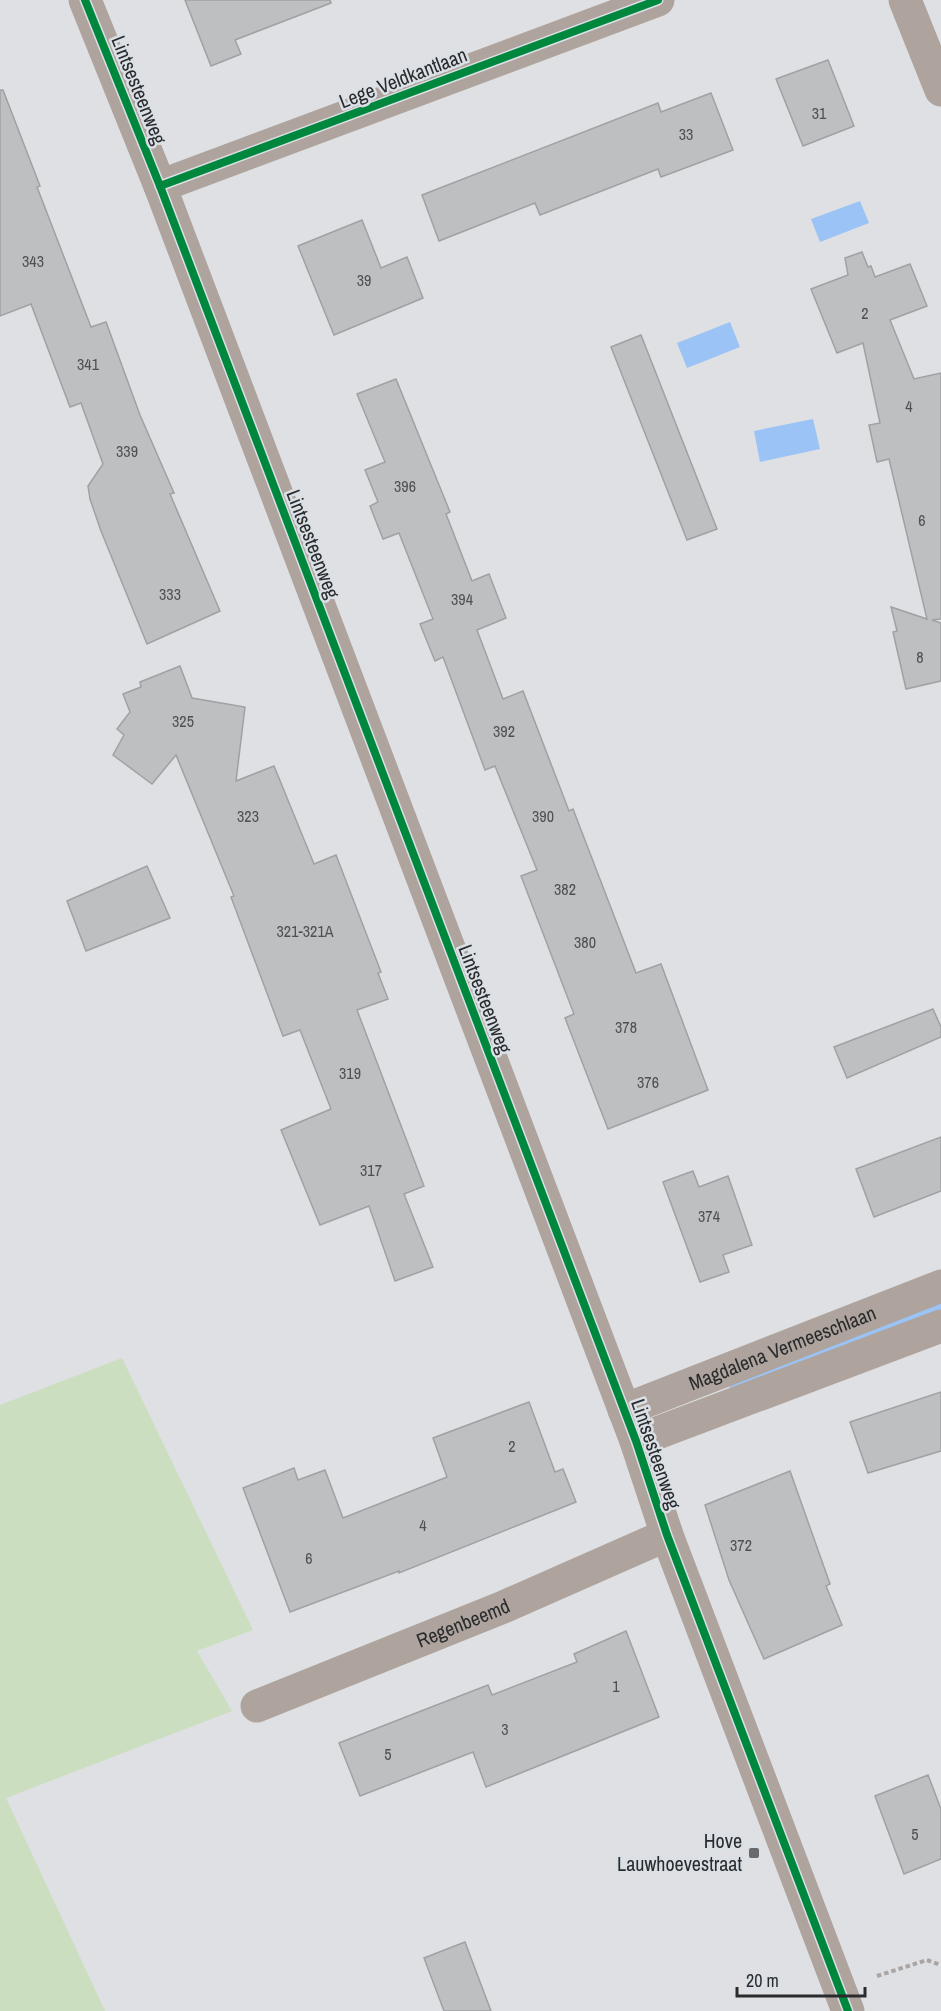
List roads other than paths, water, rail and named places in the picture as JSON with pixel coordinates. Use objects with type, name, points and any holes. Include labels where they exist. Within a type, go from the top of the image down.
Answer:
[{"type":"street","name":"Lintsesteenweg","points":[[86,0],[160,186],[624,1410],[667,1535],[843,2000]]},
{"type":"street","name":"Lege Veldkantlaan","points":[[160,186],[658,0]]},
{"type":"street","points":[[905,0],[941,90]]},
{"type":"street","name":"Magdalena Vermeeschlaan","points":[[624,1410],[941,1286]]},
{"type":"street","name":"Magdalena Vermeeschlaan","points":[[636,1442],[941,1326]]},
{"type":"street","name":"Regenbeemd","points":[[257,1706],[501,1608],[667,1535]]},
{"type":"water","points":[[860,201],[869,223],[820,242],[811,219]]},
{"type":"water","points":[[730,322],[740,347],[687,368],[677,343]]},
{"type":"water","points":[[813,419],[820,449],[760,462],[754,431]]},
{"type":"waterway","points":[[736,1385],[941,1304]]},
{"type":"place","name":"Hove Lauwhoevestraat","points":[[754,1853]]}]
